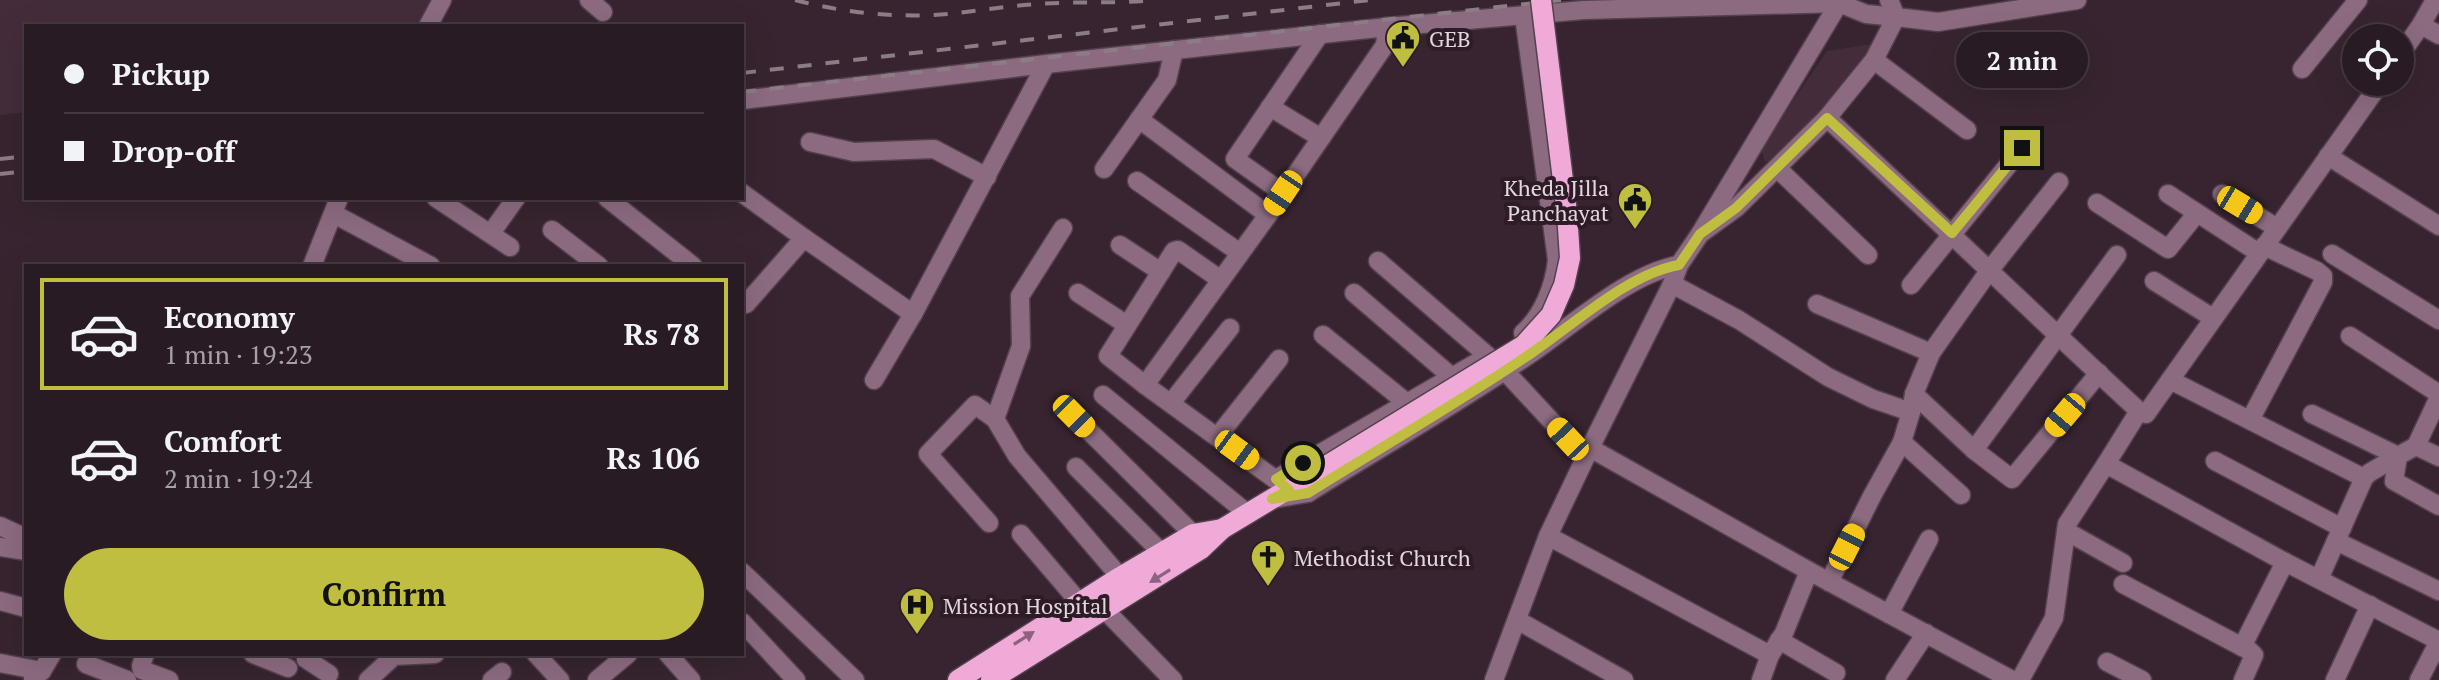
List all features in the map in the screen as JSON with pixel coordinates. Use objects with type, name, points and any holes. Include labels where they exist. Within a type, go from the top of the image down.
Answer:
[{"type":"main road","points":[[991,680],[1201,549],[1222,529],[1283,488],[1524,345],[1551,315],[1564,285],[1570,258],[1541,0]]},
{"type":"main road","points":[[958,680],[1193,534],[1222,529]]},
{"type":"street","points":[[429,24],[442,0]]},
{"type":"street","points":[[744,100],[1320,34],[1584,10],[1842,2],[1866,14],[1893,9],[1938,22],[2077,0]]},
{"type":"street","points":[[2302,69],[2358,0]]},
{"type":"street","points":[[2414,35],[2435,0]]},
{"type":"street","points":[[1494,680],[1548,536],[1679,265],[1842,2]]},
{"type":"street","points":[[1700,234],[1736,208],[1827,118],[1874,60],[1893,9]]},
{"type":"street","points":[[1283,488],[1407,403],[1529,328],[1548,297],[1556,274],[1556,246],[1524,16]]},
{"type":"street","points":[[2421,25],[2439,35]]},
{"type":"street","points":[[1145,385],[1268,215],[1385,45],[1387,27]]},
{"type":"street","points":[[1283,193],[1235,159],[1320,34]]},
{"type":"street","points":[[1104,169],[1167,80],[1174,50]]},
{"type":"street","points":[[1874,60],[1967,130]]},
{"type":"street","points":[[874,380],[913,314],[1046,64]]},
{"type":"street","points":[[1827,118],[2059,337],[2146,414],[2371,96]]},
{"type":"street","points":[[1270,107],[1321,138]]},
{"type":"street","points":[[1139,119],[1268,215]]},
{"type":"street","points":[[810,142],[854,152],[934,149],[987,177]]},
{"type":"street","points":[[1911,285],[2022,148]]},
{"type":"street","points":[[2328,156],[2439,226]]},
{"type":"street","points":[[1777,168],[1868,255]]},
{"type":"street","points":[[1137,181],[1240,253]]},
{"type":"street","points":[[1829,582],[1902,442],[1912,403],[1931,353],[1989,271],[2059,182]]},
{"type":"street","points":[[744,194],[913,314]]},
{"type":"street","points":[[2168,194],[2262,250],[2323,276],[2323,282],[2250,420]]},
{"type":"street","points":[[2222,194],[2277,228]]},
{"type":"street","points":[[444,200],[510,247]]},
{"type":"street","points":[[491,233],[515,200]]},
{"type":"street","points":[[610,200],[690,264]]},
{"type":"street","points":[[2097,203],[2168,249],[2197,213]]},
{"type":"street","points":[[313,264],[336,206],[428,264]]},
{"type":"street","points":[[995,419],[1021,346],[1020,296],[1063,228]]},
{"type":"street","points":[[552,230],[596,264]]},
{"type":"street","points":[[744,302],[746,304],[804,238]]},
{"type":"street","points":[[1120,245],[1161,272]]},
{"type":"street","points":[[1221,280],[1176,250],[1108,356],[1283,488],[1308,493],[1534,352],[1583,314],[1660,268],[1679,265]]},
{"type":"street","points":[[2332,254],[2439,320]]},
{"type":"street","points":[[1974,450],[2117,255]]},
{"type":"street","points":[[1378,261],[1488,356]]},
{"type":"street","points":[[2154,281],[2213,318]]},
{"type":"street","points":[[1672,284],[1739,320],[1828,377],[1873,399],[1912,403],[2012,479],[2099,373]]},
{"type":"street","points":[[1078,293],[1127,325]]},
{"type":"street","points":[[1354,293],[1452,377]]},
{"type":"street","points":[[1817,304],[1931,353]]},
{"type":"street","points":[[1171,403],[1230,328]]},
{"type":"street","points":[[1323,335],[1407,403]]},
{"type":"street","points":[[2319,579],[2364,478],[2416,446],[2439,396],[2350,336]]},
{"type":"street","points":[[1218,436],[1279,359]]},
{"type":"street","points":[[1504,370],[1568,439]]},
{"type":"street","points":[[2170,380],[2364,478]]},
{"type":"street","points":[[1103,395],[1248,514]]},
{"type":"street","points":[[989,523],[928,454],[972,406],[978,406],[995,419],[1017,456],[1120,577]]},
{"type":"street","points":[[2020,680],[2054,618],[2070,518],[2139,411]]},
{"type":"street","points":[[2312,414],[2398,456]]},
{"type":"street","points":[[1074,416],[1193,534]]},
{"type":"street","points":[[1902,442],[1961,495]]},
{"type":"street","points":[[2416,446],[2439,457]]},
{"type":"street","points":[[1590,448],[2012,680]]},
{"type":"street","points":[[2398,456],[2396,483],[2439,506]]},
{"type":"street","points":[[2215,461],[2439,591]]},
{"type":"street","points":[[2106,464],[2285,562],[2439,641],[2419,680]]},
{"type":"street","points":[[1076,467],[1162,553]]},
{"type":"street","points":[[0,526],[24,537]]},
{"type":"street","points":[[2066,531],[2123,563]]},
{"type":"street","points":[[1021,534],[1080,603]]},
{"type":"street","points":[[1548,536],[1775,648],[1836,673]]},
{"type":"street","points":[[1889,614],[1929,539]]},
{"type":"street","points":[[0,547],[24,551]]},
{"type":"street","points":[[2242,647],[2285,562]]},
{"type":"street","points":[[1761,680],[1809,571]]},
{"type":"street","points":[[744,574],[855,680]]},
{"type":"street","points":[[2123,584],[2254,655],[2243,680]]},
{"type":"street","points":[[0,601],[24,607]]},
{"type":"street","points":[[2335,680],[2370,605]]},
{"type":"street","points":[[1105,610],[1173,680]]},
{"type":"street","points":[[1517,620],[1624,680]]},
{"type":"street","points":[[744,624],[796,680]]},
{"type":"street","points":[[1895,680],[1926,633]]},
{"type":"street","points":[[0,663],[36,675],[50,656]]},
{"type":"street","points":[[140,656],[142,670],[169,680]]},
{"type":"street","points":[[258,656],[288,668]]},
{"type":"street","points":[[307,656],[306,659],[329,674]]},
{"type":"street","points":[[368,680],[394,656]]},
{"type":"street","points":[[538,656],[560,680]]},
{"type":"street","points":[[597,680],[625,656]]},
{"type":"street","points":[[670,656],[691,680]]},
{"type":"street","points":[[2107,662],[2142,680]]},
{"type":"street","points":[[85,666],[127,680]]},
{"type":"shaded area","points":[[0,0],[430,0],[419,24],[24,24],[24,112],[0,115]]},
{"type":"shaded area","points":[[1878,43],[1778,161],[1774,157],[1765,163],[1761,148],[1827,51]]},
{"type":"railway","points":[[795,0],[864,13],[899,15],[947,14],[1038,4],[1154,0]]},
{"type":"railway","points":[[744,73],[1370,0]]},
{"type":"railway","points":[[744,92],[1561,0]]},
{"type":"railway","points":[[0,159],[24,156]]},
{"type":"railway","points":[[0,174],[24,171]]},
{"type":"place","name":"GEB","points":[[1403,69]]},
{"type":"place","name":"Kheda Jilla Panchayat","points":[[1635,231]]},
{"type":"place","name":"Methodist Church","points":[[1268,588]]},
{"type":"place","name":"Mission Hospital","points":[[917,636]]},
{"type":"route","points":[[1303,463],[1276,479],[1289,490],[1272,499],[1308,493],[1534,352],[1583,314],[1660,268],[1679,265],[1700,234],[1736,208],[1827,118],[1952,233],[2022,148]]}]
